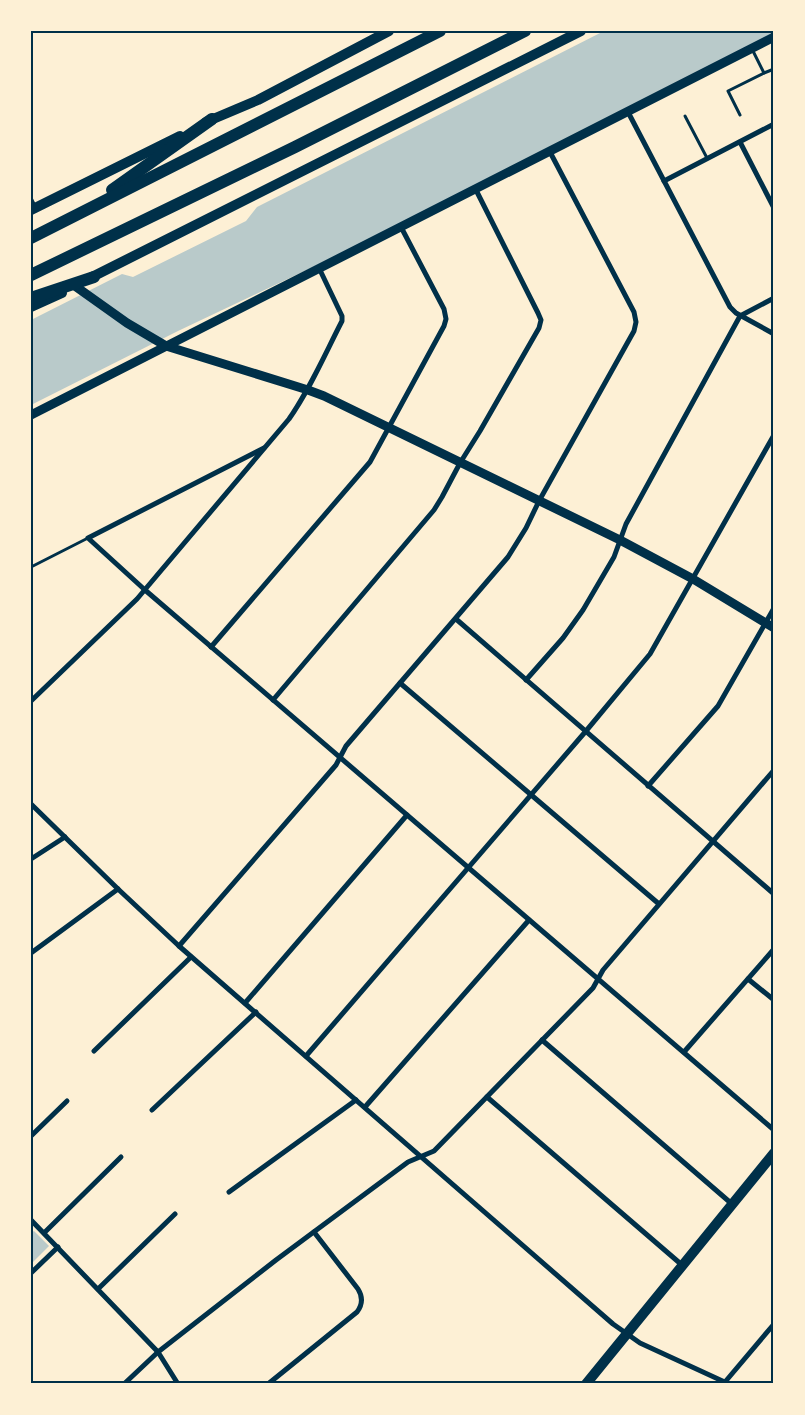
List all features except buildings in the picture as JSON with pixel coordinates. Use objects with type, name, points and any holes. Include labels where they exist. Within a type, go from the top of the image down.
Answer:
[{"type":"highway","points":[[31,238],[440,31]]},
{"type":"highway","points":[[31,275],[295,147],[525,31]]},
{"type":"highway","points":[[74,216],[212,119]]},
{"type":"highway","points":[[31,298],[94,276]]},
{"type":"main road","points":[[32,206],[168,142],[212,119],[258,100],[389,31]]},
{"type":"main road","points":[[31,307],[581,31]]},
{"type":"main road","points":[[586,1384],[774,1153]]},
{"type":"street","points":[[31,415],[774,37]]},
{"type":"street","points":[[628,112],[730,307],[740,316],[774,334]]},
{"type":"street","points":[[664,181],[774,124]]},
{"type":"street","points":[[740,142],[774,208]]},
{"type":"street","points":[[179,946],[336,765],[346,746],[508,557],[526,528],[539,501],[634,332],[636,322],[634,312],[550,152]]},
{"type":"street","points":[[273,700],[425,522],[442,497],[539,328],[541,320],[538,312],[476,190]]},
{"type":"street","points":[[211,647],[375,455],[444,326],[446,318],[444,309],[401,227]]},
{"type":"street","points":[[31,702],[137,599],[289,419],[308,390],[342,321],[341,311],[319,268]]},
{"type":"street","points":[[74,286],[121,319],[166,346],[324,396],[620,540],[693,579],[774,628]]},
{"type":"street","points":[[526,680],[563,638],[583,610],[614,557],[626,524],[740,316],[774,298]]},
{"type":"street","points":[[306,1056],[650,654],[774,435]]},
{"type":"street","points":[[264,448],[88,538],[144,590],[774,1130]]},
{"type":"street","points":[[648,786],[718,706],[774,608]]},
{"type":"street","points":[[456,619],[774,894]]},
{"type":"street","points":[[400,684],[659,904]]},
{"type":"street","points":[[124,1384],[158,1352],[314,1232],[408,1162],[434,1152],[593,988],[603,970],[774,770]]},
{"type":"street","points":[[31,804],[179,946],[626,1334],[640,1343],[727,1383],[774,1324]]},
{"type":"street","points":[[245,1003],[407,815]]},
{"type":"street","points":[[31,859],[65,836]]},
{"type":"street","points":[[31,953],[118,889]]},
{"type":"street","points":[[365,1107],[529,920]]},
{"type":"street","points":[[684,1052],[774,949]]},
{"type":"street","points":[[94,1051],[191,956]]},
{"type":"street","points":[[748,978],[774,1000]]},
{"type":"street","points":[[152,1110],[256,1012]]},
{"type":"street","points":[[542,1040],[732,1204]]},
{"type":"street","points":[[487,1097],[682,1265]]},
{"type":"street","points":[[229,1192],[356,1100]]},
{"type":"street","points":[[31,1136],[67,1101]]},
{"type":"street","points":[[44,1232],[121,1157]]},
{"type":"street","points":[[98,1289],[175,1214]]},
{"type":"street","points":[[33,1223],[44,1232],[158,1352],[178,1384]]},
{"type":"street","points":[[268,1384],[357,1312],[362,1303],[358,1289],[314,1232]]},
{"type":"street","points":[[31,1273],[58,1247]]},
{"type":"lane","points":[[752,49],[764,74]]},
{"type":"lane","points":[[740,115],[728,91],[774,68]]},
{"type":"lane","points":[[685,116],[707,159]]},
{"type":"lane","points":[[31,567],[88,538]]},
{"type":"shaded area","points":[[604,31],[774,31],[774,34],[374,238],[178,331],[31,405],[31,320],[122,274],[133,277],[246,221],[257,207]]},
{"type":"shaded area","points":[[34,1231],[49,1246],[31,1264],[31,1233]]}]
